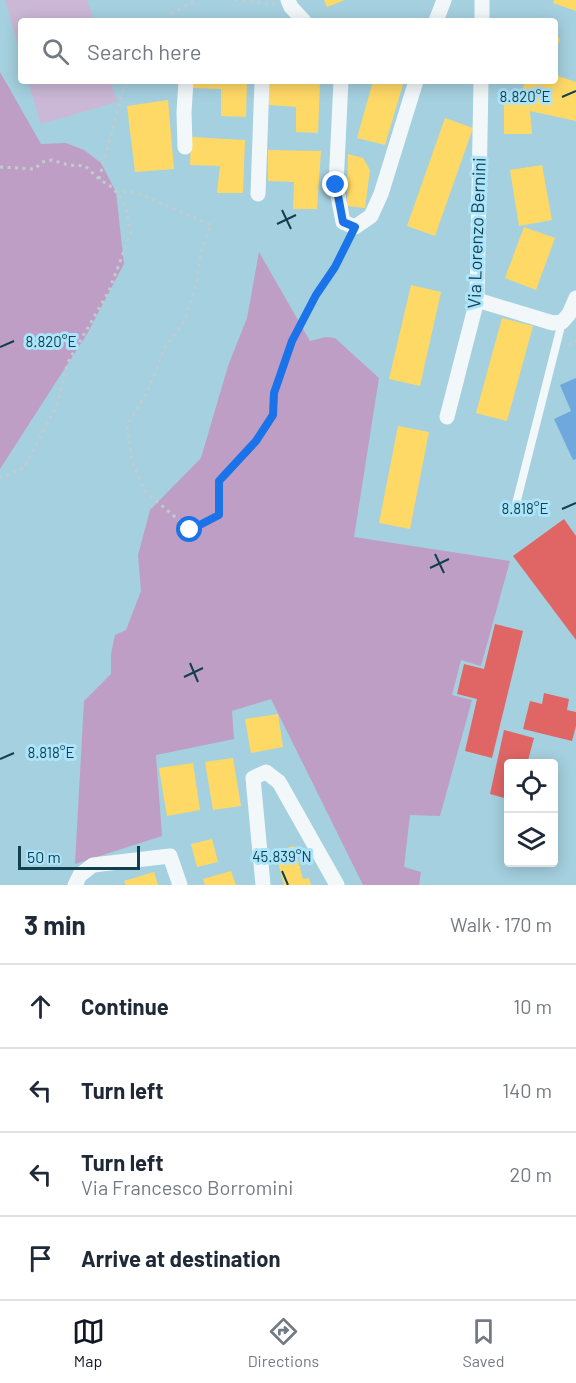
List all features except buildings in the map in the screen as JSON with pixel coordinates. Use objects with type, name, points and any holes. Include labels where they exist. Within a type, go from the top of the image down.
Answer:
[{"type":"street","points":[[437,18],[444,0]]},
{"type":"street","points":[[482,0],[482,18]]},
{"type":"street","points":[[289,3],[302,18]]},
{"type":"street","points":[[185,147],[186,84]]},
{"type":"street","points":[[258,194],[262,84]]},
{"type":"street","points":[[341,84],[336,185],[343,222],[355,227],[371,216],[381,194],[415,84]]},
{"type":"street","name":"Via Lorenzo Bernini","points":[[447,417],[477,300],[481,84]]},
{"type":"street","points":[[477,300],[553,323],[562,322],[569,314],[576,298]]},
{"type":"street","points":[[263,885],[253,778],[266,772],[279,782],[337,885]]},
{"type":"street","points":[[75,885],[80,875],[93,865],[170,856],[180,885]]},
{"type":"lane","points":[[516,504],[562,322]]},
{"type":"path","points":[[170,18],[171,14],[195,0]]},
{"type":"path","points":[[235,0],[270,5],[289,3]]},
{"type":"path","points":[[99,179],[126,84]]},
{"type":"path","points":[[0,167],[35,169],[42,162],[52,160],[68,165],[85,166],[116,192],[125,204],[131,232],[109,291],[68,362],[57,405],[24,468],[0,478]]},
{"type":"path","points":[[116,192],[135,192],[212,225],[201,251],[197,281],[185,320],[164,349],[148,391],[127,425],[132,462],[145,491],[190,530],[219,515],[219,481],[256,441],[273,415],[274,393],[292,341],[316,295],[335,267],[355,227]]},
{"type":"path","points":[[567,344],[573,345],[576,341]]},
{"type":"shaded area","points":[[5,0],[87,0],[93,18],[18,18],[18,46]]},
{"type":"shaded area","points":[[0,72],[41,144],[66,143],[84,150],[101,163],[116,192],[124,264],[87,334],[0,469]]},
{"type":"shaded area","points":[[29,84],[112,84],[117,102],[41,124]]},
{"type":"shaded area","points":[[259,252],[310,341],[326,337],[335,338],[379,378],[354,537],[510,561],[481,666],[461,660],[452,695],[472,700],[440,816],[410,815],[404,867],[421,872],[419,885],[363,885],[271,699],[232,711],[234,739],[156,755],[162,836],[75,864],[84,701],[111,674],[111,654],[115,635],[126,630],[141,591],[138,555],[150,510],[201,458],[228,366],[247,318]]},
{"type":"route","points":[[190,530],[219,515],[219,481],[256,441],[273,415],[274,393],[292,341],[316,295],[335,267],[355,227],[343,222],[336,185]]}]
